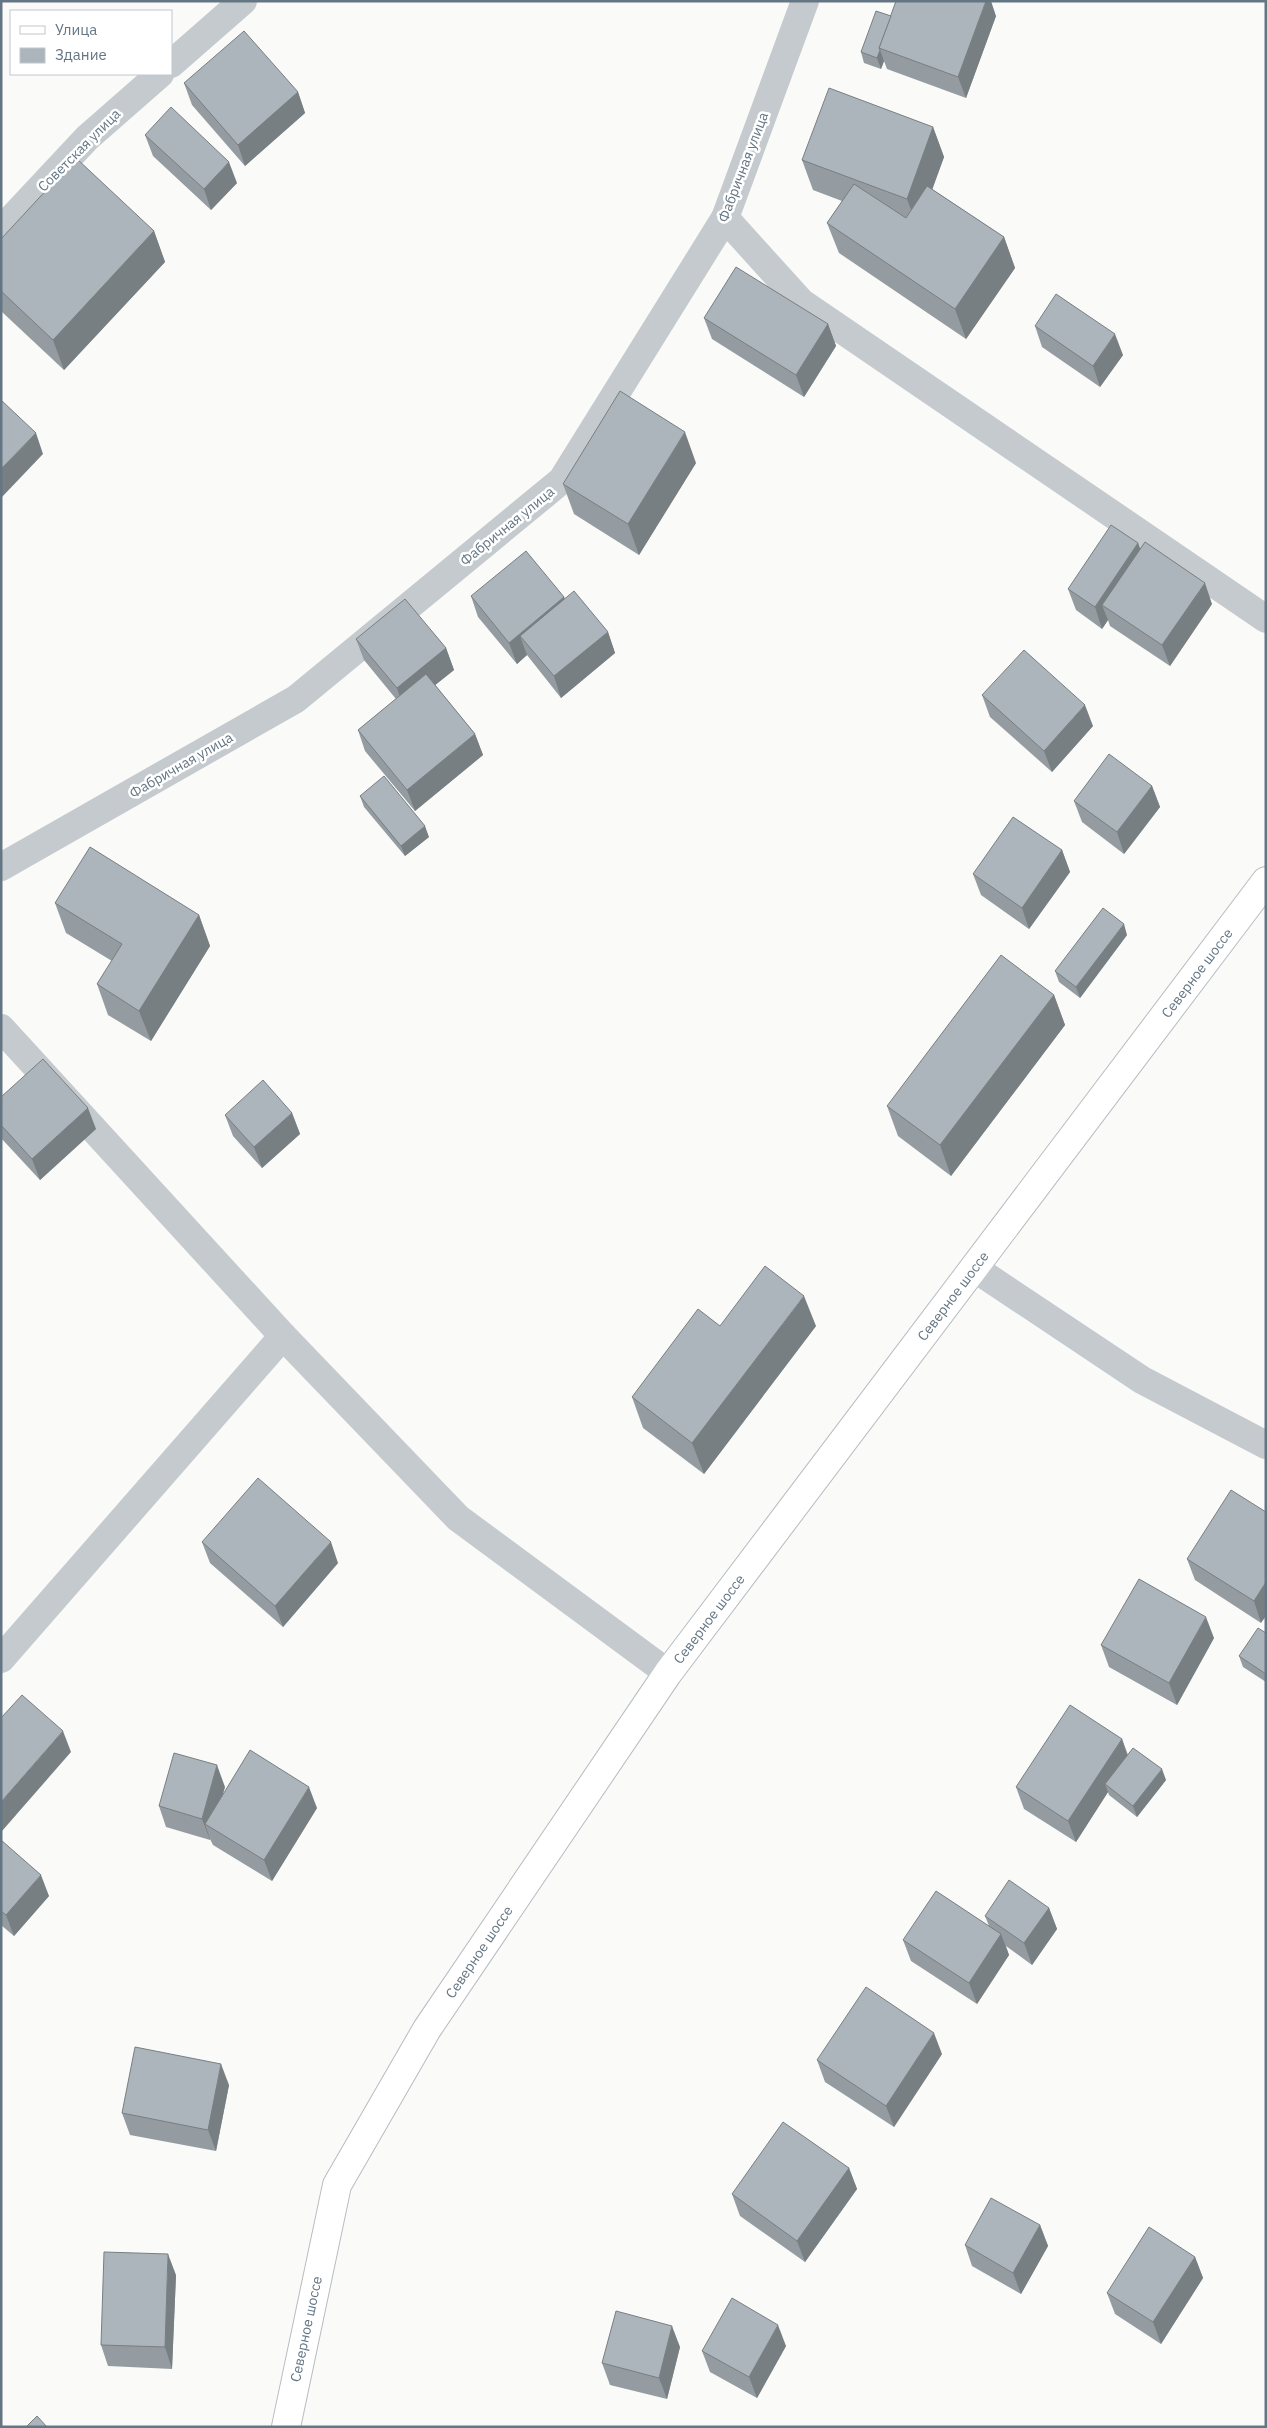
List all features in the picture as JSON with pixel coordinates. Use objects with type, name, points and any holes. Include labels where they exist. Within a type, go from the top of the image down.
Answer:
[{"type":"main road","name":"Северное шоссе","points":[[286,2427],[337,2185],[427,2029],[668,1673],[1266,881]]},
{"type":"street","points":[[172,63],[243,1]]},
{"type":"street","name":"Фабричная улица","points":[[1,867],[296,699],[562,480],[725,218],[805,1]]},
{"type":"street","name":"Советская улица","points":[[1,230],[87,138],[159,75]]},
{"type":"street","points":[[725,218],[800,302],[1266,619]]},
{"type":"street","points":[[1,1028],[283,1336],[458,1518],[668,1673]]},
{"type":"street","points":[[974,1268],[1142,1380],[1266,1445]]},
{"type":"street","points":[[1,1658],[283,1336]]},
{"type":"building","points":[[896,1],[986,1],[958,77],[879,48]]},
{"type":"building","points":[[876,11],[891,16],[877,58],[861,52]]},
{"type":"building","points":[[244,31],[298,92],[238,145],[184,83]]},
{"type":"building","points":[[829,88],[933,127],[907,199],[802,160]]},
{"type":"building","points":[[171,107],[229,162],[204,189],[145,135]]},
{"type":"building","points":[[76,158],[154,231],[53,340],[1,291],[1,239]]},
{"type":"building","points":[[854,184],[906,218],[927,186],[1004,237],[955,309],[827,223]]},
{"type":"building","points":[[736,267],[828,324],[796,375],[704,318]]},
{"type":"building","points":[[1056,294],[1115,334],[1093,366],[1035,326]]},
{"type":"building","points":[[620,391],[685,432],[628,524],[563,484]]},
{"type":"building","points":[[1,400],[36,433],[1,469]]},
{"type":"building","points":[[1111,525],[1138,543],[1095,607],[1068,589]]},
{"type":"building","points":[[1145,542],[1205,583],[1162,645],[1102,605]]},
{"type":"building","points":[[526,551],[564,597],[509,643],[471,596]]},
{"type":"building","points":[[574,591],[608,632],[554,676],[520,636]]},
{"type":"building","points":[[405,599],[446,648],[397,688],[356,639]]},
{"type":"building","points":[[1024,650],[1085,705],[1044,751],[982,695]]},
{"type":"building","points":[[426,674],[475,734],[407,790],[358,730]]},
{"type":"building","points":[[1109,754],[1152,786],[1117,832],[1074,801]]},
{"type":"building","points":[[384,776],[425,826],[401,846],[360,796]]},
{"type":"building","points":[[1013,817],[1062,850],[1022,908],[973,874]]},
{"type":"building","points":[[90,847],[199,915],[139,1011],[97,984],[122,944],[55,903]]},
{"type":"building","points":[[1103,908],[1124,924],[1076,987],[1055,971]]},
{"type":"building","points":[[1001,955],[1054,995],[940,1145],[887,1106]]},
{"type":"building","points":[[43,1059],[88,1108],[32,1159],[1,1125],[1,1097]]},
{"type":"building","points":[[263,1080],[292,1113],[254,1147],[225,1115]]},
{"type":"building","points":[[765,1266],[804,1296],[692,1443],[632,1397],[698,1309],[720,1326]]},
{"type":"building","points":[[258,1478],[331,1542],[275,1606],[202,1542]]},
{"type":"building","points":[[1231,1490],[1266,1512],[1266,1582],[1254,1601],[1187,1559]]},
{"type":"building","points":[[1139,1579],[1206,1617],[1169,1683],[1101,1645]]},
{"type":"building","points":[[1258,1628],[1266,1633],[1266,1674],[1239,1656]]},
{"type":"building","points":[[22,1695],[63,1731],[1,1802],[1,1718]]},
{"type":"building","points":[[1070,1705],[1122,1739],[1068,1821],[1016,1787]]},
{"type":"building","points":[[1133,1748],[1162,1769],[1133,1806],[1105,1784]]},
{"type":"building","points":[[250,1750],[309,1787],[264,1860],[205,1824]]},
{"type":"building","points":[[174,1753],[217,1765],[202,1819],[159,1806]]},
{"type":"building","points":[[1,1840],[41,1875],[6,1915],[1,1911]]},
{"type":"building","points":[[1009,1880],[1049,1908],[1024,1943],[985,1916]]},
{"type":"building","points":[[936,1891],[1001,1934],[969,1983],[903,1940]]},
{"type":"building","points":[[866,1987],[934,2033],[886,2106],[817,2060]]},
{"type":"building","points":[[135,2047],[221,2064],[208,2130],[122,2113]]},
{"type":"building","points":[[783,2122],[849,2168],[797,2241],[732,2194]]},
{"type":"building","points":[[991,2198],[1040,2225],[1013,2273],[965,2245]]},
{"type":"building","points":[[1149,2227],[1195,2257],[1153,2322],[1107,2293]]},
{"type":"building","points":[[104,2252],[168,2254],[165,2347],[101,2345]]},
{"type":"building","points":[[732,2298],[778,2325],[749,2377],[702,2351]]},
{"type":"building","points":[[616,2311],[672,2326],[659,2378],[602,2363]]},
{"type":"building","points":[[37,2416],[47,2427],[26,2427]]}]
